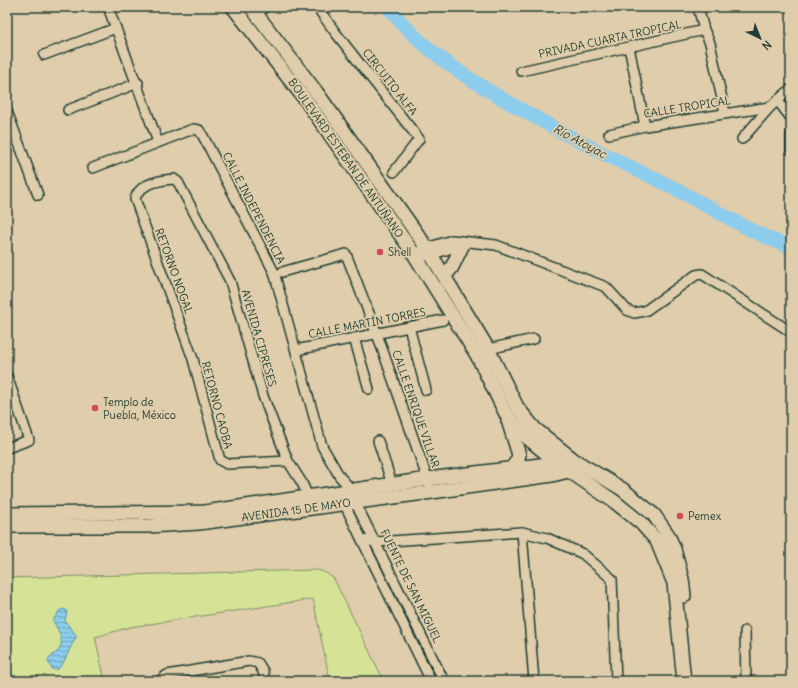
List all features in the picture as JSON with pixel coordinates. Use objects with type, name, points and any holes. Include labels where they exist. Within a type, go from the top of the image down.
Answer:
[{"type":"main road","name":"BOULEVARD ESTEBAN DE ANTUÑANO","points":[[233,7],[305,99],[416,257],[477,355],[506,414],[523,434],[571,465],[622,490],[654,515],[668,535],[682,579],[691,681]]},
{"type":"main road","name":"BOULEVARD ESTEBAN DE ANTUÑANO","points":[[258,9],[429,251],[488,349],[517,407],[535,429],[571,465],[641,523],[656,541],[674,583],[684,681]]},
{"type":"main road","points":[[445,276],[466,244]]},
{"type":"main road","points":[[506,414],[519,455],[517,461],[511,469]]},
{"type":"main road","name":"AVENIDA 15 DE MAYO","points":[[347,497],[392,484],[511,469],[571,465]]},
{"type":"main road","name":"AVENIDA 15 DE MAYO","points":[[7,514],[205,512],[347,497],[432,492],[571,465]]},
{"type":"main road","name":"AVENIDA 15 DE MAYO","points":[[7,526],[149,526],[199,523],[310,502]]},
{"type":"street","points":[[93,168],[158,142],[138,83],[108,7]]},
{"type":"street","name":"CIRCUITO ALFA","points":[[318,7],[335,32],[419,139],[394,172]]},
{"type":"street","points":[[698,7],[704,30],[710,43],[725,113]]},
{"type":"street","points":[[44,55],[116,28]]},
{"type":"street","name":"PRIVADA CUARTA TROPICAL","points":[[520,71],[704,30]]},
{"type":"street","points":[[629,47],[645,126]]},
{"type":"street","points":[[68,110],[138,83]]},
{"type":"street","name":"CALLE TROPICAL","points":[[742,139],[770,107],[791,89]]},
{"type":"street","points":[[778,101],[791,118]]},
{"type":"street","name":"CALLE TROPICAL","points":[[609,134],[645,126],[770,107]]},
{"type":"street","points":[[7,111],[9,121],[38,195]]},
{"type":"street","name":"CALLE INDEPENDENCIA","points":[[158,142],[193,129],[199,130],[203,136],[274,272],[322,446],[340,477],[347,497]]},
{"type":"street","points":[[791,134],[791,150]]},
{"type":"street","name":"AVENIDA CIPRESES","points":[[137,192],[143,187],[174,179],[178,182],[230,281],[263,396],[288,461],[310,502]]},
{"type":"street","name":"RETORNO NOGAL","points":[[137,192],[135,199],[193,359]]},
{"type":"street","points":[[416,257],[429,251],[466,244],[496,245],[592,280],[606,287],[627,310],[634,313],[645,311],[696,275],[702,274],[791,332]]},
{"type":"street","name":"CALLE ENRIQUE VILLAR","points":[[282,272],[346,254],[377,334],[432,492]]},
{"type":"street","name":"CALLE MARTÍN TORRES","points":[[296,350],[443,320]]},
{"type":"street","points":[[409,327],[426,390]]},
{"type":"street","points":[[354,338],[369,389]]},
{"type":"street","points":[[488,349],[534,339]]},
{"type":"street","name":"RETORNO CAOBA","points":[[193,359],[220,460],[227,464],[288,461]]},
{"type":"street","points":[[7,376],[29,440],[7,448]]},
{"type":"street","points":[[378,441],[392,484]]},
{"type":"street","points":[[347,497],[362,540],[431,681]]},
{"type":"street","name":"FUENTE DE SAN MIGUEL","points":[[347,497],[376,542],[444,681]]},
{"type":"street","points":[[362,540],[376,542],[522,532],[547,538],[583,554],[612,579],[616,681]]},
{"type":"street","points":[[522,532],[534,681]]},
{"type":"street","points":[[745,631],[746,681]]},
{"type":"street","points":[[159,681],[167,675],[249,661],[258,663],[263,671],[265,681]]},
{"type":"green space","points":[[318,570],[326,573],[334,579],[384,681],[330,681],[313,599],[130,627],[95,637],[105,681],[7,681],[7,578]]},
{"type":"water","points":[[65,609],[67,612],[65,621],[77,636],[63,663],[57,670],[52,669],[48,661],[58,651],[61,643],[60,636],[53,620],[60,610]]},
{"type":"waterway","name":"Río Atoyac","points":[[388,7],[417,39],[468,78],[573,138],[669,185],[755,232],[791,248]]},
{"type":"place","name":"Shell","points":[[380,252]]},
{"type":"place","name":"Templo de Puebla, México","points":[[95,408]]},
{"type":"place","name":"Pemex","points":[[680,516]]}]
